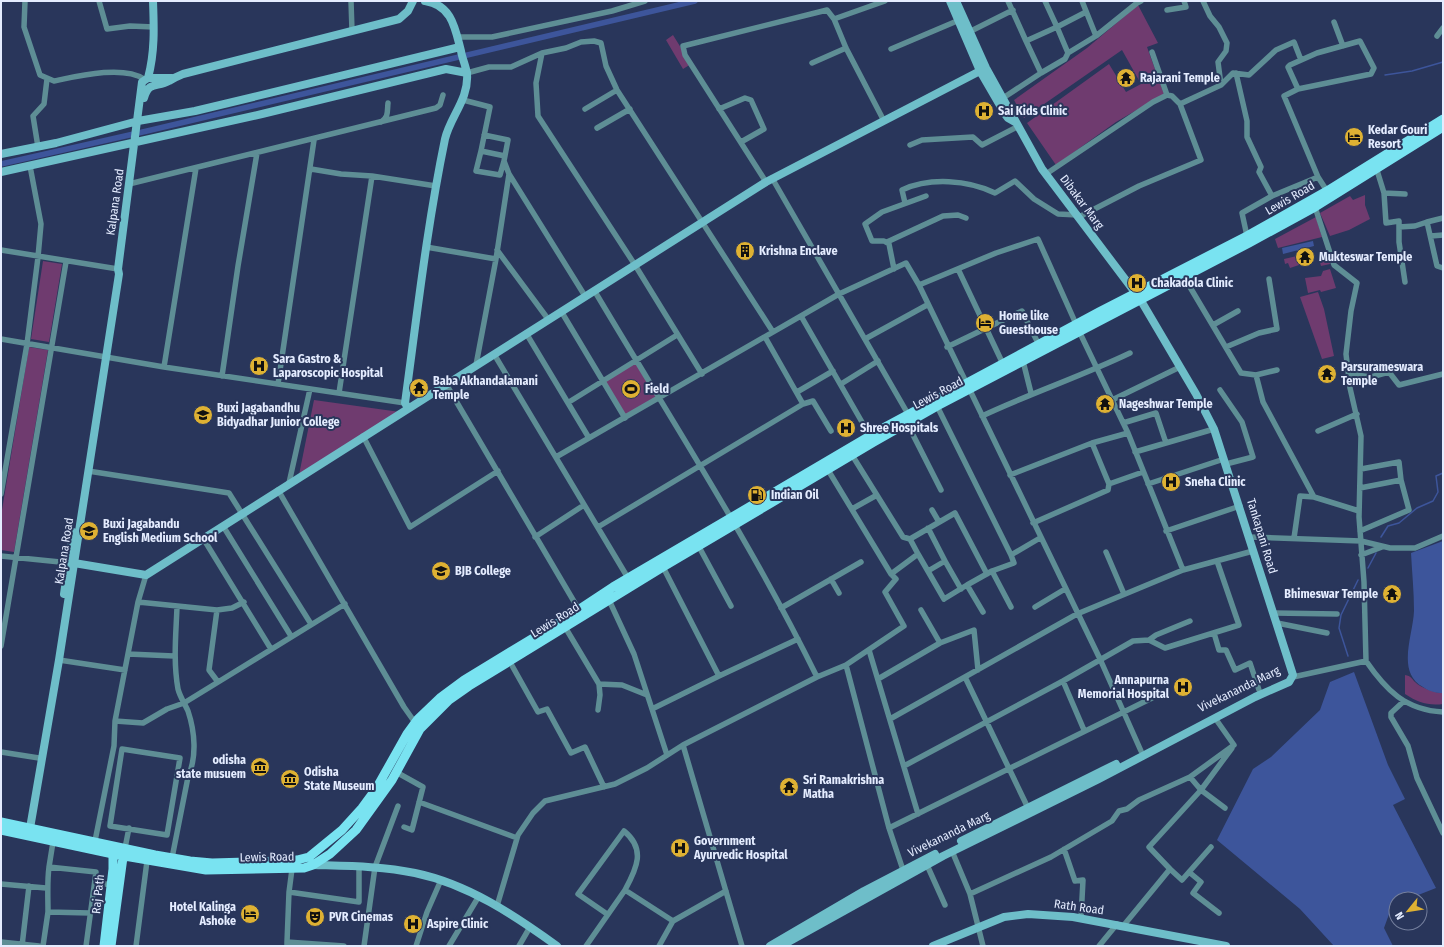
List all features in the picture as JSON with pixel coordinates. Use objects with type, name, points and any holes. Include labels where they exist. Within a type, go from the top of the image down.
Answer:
[{"type":"main road","name":"Lewis Road","points":[[1146,292],[1184,277],[1315,206],[1443,119]]},
{"type":"main road","name":"Lewis Road","points":[[1,830],[27,831],[124,852],[212,863],[297,860],[311,861],[362,808],[418,726],[441,697],[464,680],[579,610],[628,578],[828,470],[908,418],[937,406],[1003,364],[1038,345],[1078,327],[1146,292],[1443,127]]},
{"type":"main road","name":"Lewis Road","points":[[124,852],[136,858],[147,861],[206,870],[292,869],[340,846],[356,830],[374,806],[396,772],[418,726],[449,700],[698,545],[732,521],[870,436],[967,387],[1023,361],[1078,327]]},
{"type":"main road","name":"Lewis Road","points":[[1,822],[53,842],[94,845]]},
{"type":"main road","points":[[94,845],[116,871],[136,858]]},
{"type":"main road","name":"Raj Path","points":[[111,946],[116,871],[114,850]]},
{"type":"main road","name":"Raj Path","points":[[104,946],[111,885],[124,852]]},
{"type":"street","points":[[24,1],[24,27],[40,74],[47,79],[54,81],[100,73],[133,74],[149,80],[168,81],[172,78],[264,52],[398,19],[408,11],[413,1]]},
{"type":"street","points":[[99,1],[107,29],[130,26],[154,27]]},
{"type":"street","name":"Kalpana Road","points":[[27,831],[104,357],[119,274],[118,269],[142,82],[149,80],[153,54],[153,1]]},
{"type":"street","points":[[352,1],[352,31]]},
{"type":"street","points":[[406,405],[426,247],[445,137],[462,100],[467,73],[460,49],[459,37],[451,19],[445,9],[430,1]]},
{"type":"street","points":[[459,37],[492,37],[612,11],[645,1]]},
{"type":"street","points":[[834,19],[885,1]]},
{"type":"street","name":"Dibakar Marg","points":[[950,1],[957,21],[980,71],[1004,114],[1016,124]]},
{"type":"street","name":"Dibakar Marg","points":[[956,1],[969,32],[1016,124],[1046,174],[1138,296]]},
{"type":"street","points":[[1008,1],[1041,72]]},
{"type":"street","points":[[1045,1],[1068,53]]},
{"type":"street","points":[[1082,1],[1096,36]]},
{"type":"street","points":[[1003,98],[1041,72],[1065,59],[1068,53],[1096,36],[1136,3],[1141,1]]},
{"type":"street","points":[[1167,10],[1186,7],[1184,1]]},
{"type":"street","points":[[1203,1],[1210,16],[1227,43],[1226,51],[1218,62],[1221,85]]},
{"type":"street","points":[[884,121],[846,48],[834,19],[827,10],[684,46],[684,55],[741,142],[769,180],[878,361],[908,418],[941,490]]},
{"type":"street","points":[[969,32],[1013,10]]},
{"type":"street","points":[[1026,41],[1086,12]]},
{"type":"street","points":[[891,49],[957,21]]},
{"type":"street","points":[[1334,22],[1343,46]]},
{"type":"street","points":[[1437,36],[1443,28]]},
{"type":"street","points":[[1,172],[446,69],[467,73],[489,67],[511,67],[542,53],[566,48],[581,42],[594,41],[601,43],[606,66],[617,90],[773,332]]},
{"type":"street","points":[[1180,104],[1221,85],[1232,73],[1249,75],[1276,50],[1294,42],[1301,60]]},
{"type":"street","points":[[1298,89],[1288,67],[1301,60],[1343,46],[1360,42],[1374,68],[1371,74],[1298,89],[1284,96],[1318,177],[1327,191]]},
{"type":"street","points":[[812,63],[846,48]]},
{"type":"street","points":[[1,154],[38,147],[460,49]]},
{"type":"street","points":[[1152,52],[1167,95]]},
{"type":"street","points":[[542,53],[536,83],[538,116],[635,264],[702,374]]},
{"type":"street","points":[[94,845],[114,746],[115,721],[138,602],[146,575],[363,436],[406,405],[446,384],[769,180],[980,71]]},
{"type":"street","points":[[1236,73],[1247,121],[1247,137],[1261,167],[1259,172],[1272,196]]},
{"type":"street","points":[[38,147],[33,116],[44,104],[47,79]]},
{"type":"street","points":[[585,109],[617,90]]},
{"type":"street","points":[[129,184],[314,140],[436,108],[440,106],[442,95]]},
{"type":"street","points":[[905,203],[902,190],[910,187],[934,183],[964,182],[980,186],[995,193],[1014,181],[1034,199],[1058,214],[1078,216],[1139,186],[1201,160],[1180,104],[1172,96],[1167,95],[1153,102],[1046,174]]},
{"type":"street","points":[[719,109],[745,98],[751,100],[764,129],[741,142]]},
{"type":"street","points":[[462,100],[490,107],[476,171],[500,175],[508,140],[484,135]]},
{"type":"street","points":[[379,123],[386,119],[388,103]]},
{"type":"street","points":[[598,128],[630,109]]},
{"type":"street","points":[[910,145],[922,140],[973,137],[982,145],[1016,124]]},
{"type":"street","points":[[278,384],[311,169],[314,140]]},
{"type":"street","points":[[481,151],[505,158]]},
{"type":"street","points":[[222,376],[238,266],[257,153]]},
{"type":"street","points":[[505,158],[509,174],[584,296]]},
{"type":"street","points":[[1,494],[27,344],[41,224],[30,166]]},
{"type":"street","points":[[1374,166],[1384,193],[1386,223],[1399,221],[1405,282]]},
{"type":"street","points":[[164,368],[196,168]]},
{"type":"street","points":[[311,169],[341,174],[372,176],[436,186]]},
{"type":"street","points":[[476,365],[498,250],[509,174]]},
{"type":"street","points":[[339,393],[372,176]]},
{"type":"street","points":[[1248,236],[1242,213],[1272,196],[1318,177]]},
{"type":"street","points":[[1384,193],[1405,194]]},
{"type":"street","points":[[926,196],[882,212],[865,224],[872,241],[887,242],[943,216],[958,215],[966,218]]},
{"type":"street","points":[[1315,206],[1334,265],[1357,283],[1346,344],[1350,388],[1361,436],[1359,511],[1366,661],[1381,683],[1397,697],[1404,701],[1434,711],[1443,712]]},
{"type":"street","points":[[1399,227],[1415,226],[1443,218]]},
{"type":"street","points":[[1427,222],[1437,266],[1443,268]]},
{"type":"street","points":[[1431,236],[1443,235]]},
{"type":"street","points":[[919,285],[996,253],[1038,239],[1128,433],[1166,531],[1183,570]]},
{"type":"street","points":[[887,242],[894,269]]},
{"type":"street","points":[[426,247],[496,259]]},
{"type":"street","points":[[1,250],[66,262],[118,269]]},
{"type":"street","points":[[498,250],[548,319]]},
{"type":"street","points":[[1,646],[66,262]]},
{"type":"street","points":[[556,457],[839,294],[906,263],[919,285],[947,347],[982,416],[1077,614],[1100,658],[1122,711],[1141,751]]},
{"type":"street","points":[[958,269],[1003,364]]},
{"type":"street","points":[[1184,277],[1241,373],[1256,375],[1277,370]]},
{"type":"street","points":[[1226,347],[1259,333],[1277,329],[1269,279]]},
{"type":"street","points":[[594,290],[732,521],[798,639],[817,678]]},
{"type":"street","name":"Tankapani Road","points":[[1138,296],[1180,367],[1214,429],[1293,672],[1292,678]]},
{"type":"street","points":[[865,339],[927,305]]},
{"type":"street","points":[[560,311],[625,418]]},
{"type":"street","points":[[947,347],[1022,311],[1038,345]]},
{"type":"street","points":[[1213,325],[1238,311]]},
{"type":"street","points":[[801,316],[870,436]]},
{"type":"street","points":[[526,333],[569,402],[589,438]]},
{"type":"street","points":[[569,402],[677,335]]},
{"type":"street","points":[[765,337],[803,404]]},
{"type":"street","points":[[1,339],[164,368],[339,393],[406,405]]},
{"type":"street","points":[[982,416],[1031,393],[1097,368],[1130,353]]},
{"type":"street","points":[[494,354],[628,578]]},
{"type":"street","name":"Kalpana Road","points":[[27,831],[59,660],[71,563],[88,471],[104,357]]},
{"type":"street","points":[[840,384],[878,361]]},
{"type":"street","points":[[1023,361],[1031,393]]},
{"type":"street","points":[[1112,400],[1180,367]]},
{"type":"street","points":[[797,392],[833,371]]},
{"type":"street","points":[[1349,374],[1371,377],[1389,372],[1395,382],[1399,385],[1443,374]]},
{"type":"street","points":[[1256,375],[1263,402],[1314,496]]},
{"type":"street","points":[[446,384],[579,610]]},
{"type":"street","points":[[288,483],[310,389]]},
{"type":"street","points":[[1148,484],[1225,461],[1252,456],[1242,422],[1220,390]]},
{"type":"street","points":[[598,527],[803,404],[813,401],[831,431]]},
{"type":"street","points":[[852,455],[903,537],[910,539],[944,599],[992,571],[1014,563],[937,406]]},
{"type":"street","points":[[1123,423],[1156,413],[1166,443]]},
{"type":"street","points":[[1318,431],[1357,414]]},
{"type":"street","points":[[1135,452],[1214,429]]},
{"type":"street","points":[[1010,476],[1092,443],[1128,433]]},
{"type":"street","points":[[363,436],[410,527],[498,472]]},
{"type":"street","points":[[1033,523],[1108,490],[1109,484],[1092,443]]},
{"type":"street","points":[[1360,531],[1409,510],[1401,480],[1399,462],[1361,469]]},
{"type":"street","points":[[497,906],[517,838],[533,813],[545,801],[604,787],[647,768],[683,745],[846,665],[904,626],[884,592],[896,579],[891,574],[828,470]]},
{"type":"street","points":[[88,471],[229,492],[244,513],[311,624]]},
{"type":"street","points":[[1109,484],[1143,472]]},
{"type":"street","points":[[1360,488],[1401,480]]},
{"type":"street","points":[[278,490],[404,707],[418,726]]},
{"type":"street","points":[[852,509],[877,495]]},
{"type":"street","points":[[1294,538],[1300,496],[1314,496],[1359,511]]},
{"type":"street","points":[[535,537],[584,505]]},
{"type":"street","points":[[1166,531],[1240,506]]},
{"type":"street","points":[[932,510],[939,522]]},
{"type":"street","points":[[910,539],[955,513],[987,574]]},
{"type":"street","points":[[223,526],[291,636]]},
{"type":"street","points":[[928,528],[961,589]]},
{"type":"street","points":[[1249,537],[1361,541],[1382,547],[1415,548],[1443,536]]},
{"type":"street","points":[[203,538],[244,602],[271,649]]},
{"type":"street","points":[[1011,555],[1040,538]]},
{"type":"street","points":[[698,545],[731,606]]},
{"type":"street","points":[[1362,555],[1382,547]]},
{"type":"street","points":[[890,719],[1077,614],[1183,570],[1253,551]]},
{"type":"street","points":[[1106,552],[1124,594]]},
{"type":"street","points":[[891,574],[918,554]]},
{"type":"street","points":[[1,556],[71,563],[146,575]]},
{"type":"street","points":[[928,571],[945,561]]},
{"type":"street","points":[[904,766],[1063,681],[1100,658],[1133,641],[1149,640],[1165,648],[1239,625],[1217,561]]},
{"type":"street","points":[[781,608],[860,562]]},
{"type":"street","points":[[663,567],[719,676]]},
{"type":"street","points":[[992,571],[1011,606]]},
{"type":"street","points":[[831,579],[840,593]]},
{"type":"street","points":[[967,585],[983,612]]},
{"type":"street","points":[[1035,607],[1065,589]]},
{"type":"street","points":[[610,600],[634,654],[667,756]]},
{"type":"street","points":[[138,602],[217,610],[232,608],[244,602]]},
{"type":"street","points":[[115,721],[144,722],[167,709],[184,703],[345,604]]},
{"type":"street","points":[[172,858],[188,777],[193,766],[194,746],[192,728],[184,703],[178,691],[174,656],[177,606]]},
{"type":"street","points":[[217,610],[210,670],[218,682]]},
{"type":"street","points":[[921,610],[940,643]]},
{"type":"street","points":[[1274,613],[1336,614]]},
{"type":"street","points":[[1149,640],[1156,635],[1190,621]]},
{"type":"street","points":[[1277,623],[1327,634]]},
{"type":"street","points":[[565,627],[598,684],[600,695],[598,710]]},
{"type":"street","points":[[878,679],[940,643],[974,630],[978,670]]},
{"type":"street","points":[[1214,633],[1219,650],[1226,650],[1235,670],[1250,663],[1259,690]]},
{"type":"street","points":[[652,709],[798,639]]},
{"type":"street","points":[[869,650],[918,814]]},
{"type":"street","points":[[128,654],[174,656]]},
{"type":"street","points":[[59,660],[125,670]]},
{"type":"street","points":[[1292,678],[1366,661]]},
{"type":"street","points":[[510,662],[538,712],[547,709],[571,753],[585,747],[604,787]]},
{"type":"street","points":[[846,665],[889,828],[904,870]]},
{"type":"street","points":[[965,677],[1028,808]]},
{"type":"street","name":"Vivekananda Marg","points":[[781,946],[1028,808],[1141,751],[1170,739],[1259,690],[1292,678]]},
{"type":"street","name":"Vivekananda Marg","points":[[770,946],[809,922],[904,870],[995,827],[1170,739],[1289,682],[1292,678]]},
{"type":"street","points":[[1063,681],[1084,730]]},
{"type":"street","points":[[598,684],[622,685],[647,695]]},
{"type":"street","points":[[889,828],[1122,711],[1152,698]]},
{"type":"street","points":[[1404,701],[1390,713],[1391,717],[1408,746],[1418,778],[1443,832]]},
{"type":"street","points":[[1215,718],[1234,745]]},
{"type":"street","points":[[683,745],[742,946]]},
{"type":"street","points":[[970,894],[1064,849],[1112,821],[1119,811],[1127,809],[1140,800],[1190,777],[1234,745]]},
{"type":"street","points":[[1211,847],[1182,880],[1149,847],[1201,790],[1234,745]]},
{"type":"street","points":[[122,749],[180,758],[167,835],[130,828],[110,826],[122,749]]},
{"type":"street","points":[[1,752],[39,758]]},
{"type":"street","points":[[396,772],[423,787],[412,830],[404,827]]},
{"type":"street","points":[[1190,777],[1201,790],[1225,808]]},
{"type":"street","points":[[419,802],[517,838]]},
{"type":"street","points":[[364,946],[375,868],[398,806]]},
{"type":"street","points":[[124,852],[130,828]]},
{"type":"street","points":[[586,946],[625,890],[635,871],[638,851],[633,838],[624,831],[578,894],[608,914]]},
{"type":"street","points":[[43,946],[48,912],[48,894],[46,888],[53,842]]},
{"type":"street","points":[[1064,849],[1075,881],[1083,880],[1081,918]]},
{"type":"street","points":[[952,851],[970,894],[983,946]]},
{"type":"street","points":[[136,946],[147,861]]},
{"type":"street","points":[[311,861],[416,873],[441,880],[480,896],[530,927],[557,946]]},
{"type":"street","points":[[927,865],[945,905]]},
{"type":"street","points":[[49,867],[96,872],[86,946]]},
{"type":"street","points":[[289,892],[359,902],[359,867]]},
{"type":"street","points":[[292,869],[289,892],[287,944],[344,946]]},
{"type":"street","points":[[1099,946],[1120,925],[1170,869]]},
{"type":"street","points":[[1189,872],[1201,882],[1193,893],[1219,913]]},
{"type":"street","points":[[416,946],[427,912],[441,880]]},
{"type":"street","points":[[95,882],[111,885]]},
{"type":"street","points":[[1,884],[46,888]]},
{"type":"street","points":[[22,945],[29,886]]},
{"type":"street","points":[[625,890],[673,921]]},
{"type":"street","points":[[659,946],[673,921],[726,891]]},
{"type":"street","points":[[449,946],[480,896]]},
{"type":"street","points":[[48,912],[90,913]]},
{"type":"street","name":"Rath Road","points":[[933,946],[943,944],[978,927],[1004,917],[1028,914],[1049,914],[1120,925],[1226,946]]},
{"type":"street","points":[[519,946],[530,927]]},
{"type":"street","points":[[1,942],[39,946]]},
{"type":"shaded area","points":[[1138,5],[1158,43],[1147,47],[1164,94],[1116,122],[1056,165],[1027,123],[1109,64],[1126,92],[1141,84],[1122,50],[1024,118],[1014,100],[1087,48]]},
{"type":"shaded area","points":[[673,35],[691,64],[683,69],[666,40]]},
{"type":"shaded area","points":[[1365,195],[1365,205],[1370,219],[1349,230],[1330,236],[1320,213],[1350,196],[1353,200]]},
{"type":"shaded area","points":[[1316,217],[1322,237],[1278,248],[1275,239]]},
{"type":"shaded area","points":[[1327,252],[1330,264],[1321,266],[1318,254]]},
{"type":"shaded area","points":[[1297,256],[1299,265],[1290,268],[1288,263],[1285,264],[1284,259]]},
{"type":"shaded area","points":[[43,261],[62,264],[49,342],[31,339]]},
{"type":"shaded area","points":[[1330,269],[1336,288],[1321,292],[1320,290],[1308,293],[1305,278],[1321,276],[1323,271]]},
{"type":"shaded area","points":[[1318,292],[1324,309],[1334,356],[1322,359],[1300,297]]},
{"type":"shaded area","points":[[29,347],[48,350],[14,552],[1,550],[1,516]]},
{"type":"shaded area","name":"Field","points":[[636,360],[659,399],[625,418],[603,380]]},
{"type":"shaded area","points":[[314,400],[400,412],[299,475]]},
{"type":"shaded area","points":[[1405,675],[1424,688],[1443,693],[1443,704],[1423,703],[1405,694]]},
{"type":"water","points":[[1313,241],[1314,246],[1283,254],[1282,248]]},
{"type":"water","points":[[1443,541],[1443,693],[1428,690],[1415,680],[1410,672],[1408,653],[1414,611],[1411,553]]},
{"type":"water","points":[[1354,672],[1388,765],[1405,799],[1393,805],[1436,888],[1428,891],[1388,891],[1388,917],[1384,928],[1393,946],[1334,946],[1300,909],[1217,840],[1253,769],[1271,757],[1320,710],[1330,682]]},
{"type":"waterway","points":[[1,164],[147,131],[695,1]]},
{"type":"waterway","points":[[1385,75],[1412,71],[1443,62]]},
{"type":"waterway","points":[[1381,537],[1388,526],[1399,523],[1417,508],[1433,501],[1438,492],[1436,476],[1443,473]]},
{"type":"waterway","points":[[1368,568],[1376,553]]},
{"type":"waterway","points":[[1348,656],[1339,628],[1341,615],[1358,580]]},
{"type":"place","name":"Rajarani Temple","points":[[1126,78]]},
{"type":"place","name":"Sai Kids Clinic","points":[[984,111]]},
{"type":"place","name":"Kedar Gouri Resort","points":[[1354,137]]},
{"type":"place","name":"Krishna Enclave","points":[[745,251]]},
{"type":"place","name":"Mukteswar Temple","points":[[1305,257]]},
{"type":"place","name":"Chakadola Clinic","points":[[1137,283]]},
{"type":"place","name":"Home like Guesthouse","points":[[985,323]]},
{"type":"place","name":"Sara Gastro & Laparoscopic Hospital","points":[[259,366]]},
{"type":"place","name":"Parsurameswara Temple","points":[[1327,374]]},
{"type":"place","name":"Baba Akhandalamani Temple","points":[[419,388]]},
{"type":"place","name":"Field","points":[[631,389]]},
{"type":"place","name":"Nageshwar Temple","points":[[1105,404]]},
{"type":"place","name":"Buxi Jagabandhu Bidyadhar Junior College","points":[[203,415]]},
{"type":"place","name":"Shree Hospitals","points":[[846,428]]},
{"type":"place","name":"Sneha Clinic","points":[[1171,482]]},
{"type":"place","name":"Indian Oil","points":[[757,495]]},
{"type":"place","name":"Buxi Jagabandu English Medium School","points":[[89,531]]},
{"type":"place","name":"BJB College","points":[[441,571]]},
{"type":"place","name":"Bhimeswar Temple","points":[[1392,594]]},
{"type":"place","name":"Annapurna Memorial Hospital","points":[[1183,687]]},
{"type":"place","name":"odisha state musuem","points":[[260,767]]},
{"type":"place","name":"Odisha State Museum","points":[[290,779]]},
{"type":"place","name":"Sri Ramakrishna Matha","points":[[789,787]]},
{"type":"place","name":"Government Ayurvedic Hospital","points":[[680,848]]},
{"type":"place","name":"Hotel Kalinga Ashoke","points":[[250,914]]},
{"type":"place","name":"PVR Cinemas","points":[[315,917]]},
{"type":"place","name":"Aspire Clinic","points":[[413,924]]}]
